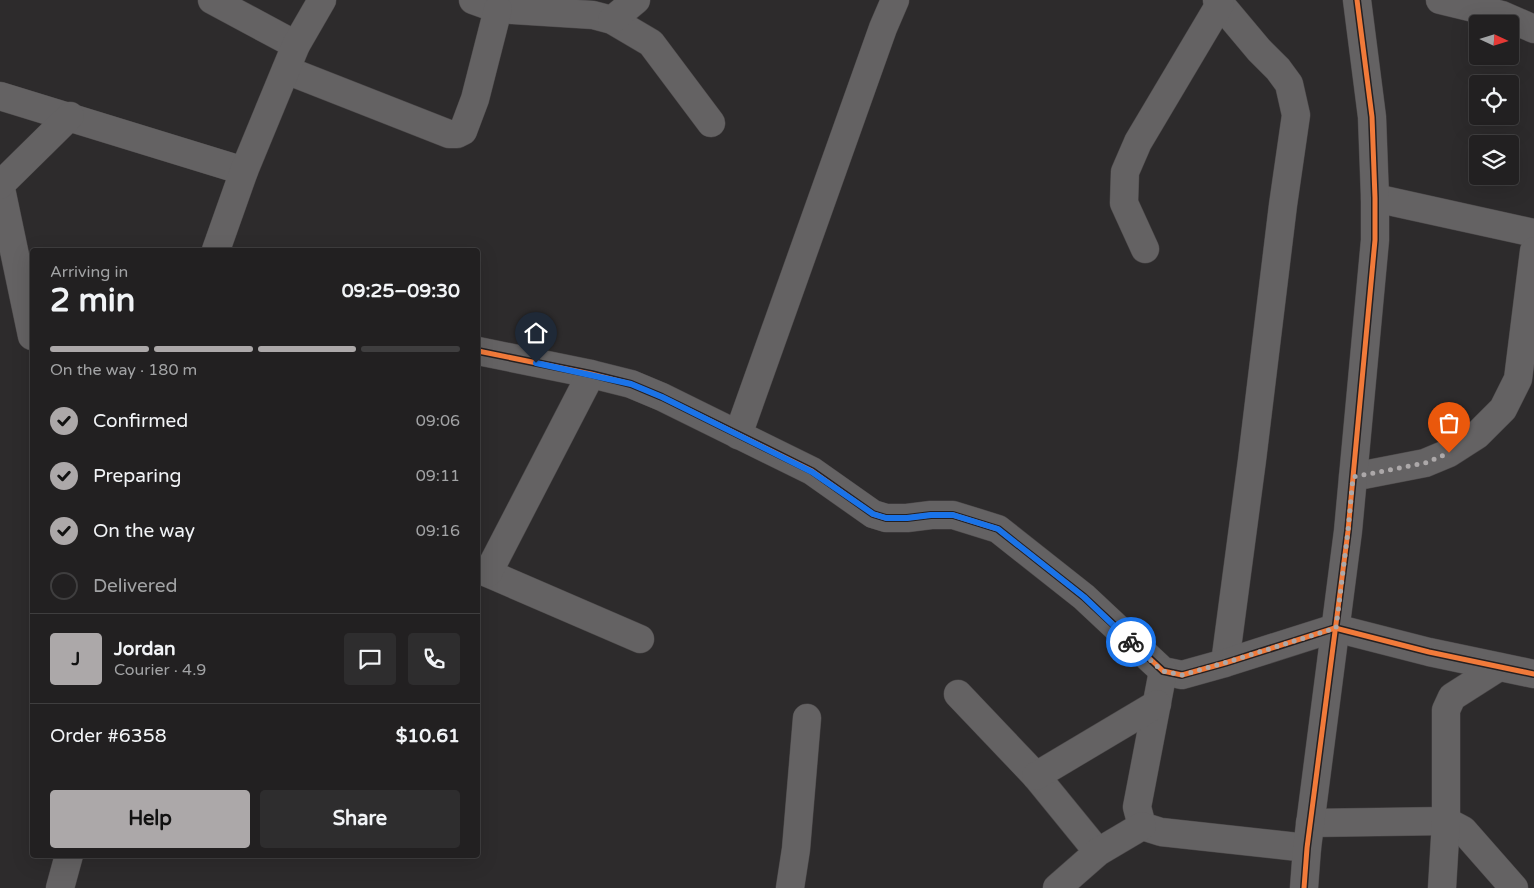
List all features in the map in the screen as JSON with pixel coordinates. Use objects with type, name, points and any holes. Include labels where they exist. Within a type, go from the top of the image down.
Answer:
[{"type":"street","points":[[212,0],[296,45]]},
{"type":"street","points":[[217,248],[244,170],[296,45],[322,0]]},
{"type":"street","points":[[612,20],[636,0]]},
{"type":"street","points":[[738,435],[880,37],[895,0]]},
{"type":"street","points":[[1304,888],[1308,835],[1348,531],[1375,240],[1372,117],[1357,0]]},
{"type":"street","points":[[1440,0],[1502,15],[1534,29]]},
{"type":"street","points":[[1144,249],[1124,203],[1125,172],[1138,142],[1219,2],[1259,50],[1278,68],[1289,84],[1296,116],[1224,663]]},
{"type":"street","points":[[286,70],[449,134],[456,134],[463,131],[475,99],[485,5],[593,14],[612,20],[651,44],[711,123]]},
{"type":"street","points":[[0,96],[244,170]]},
{"type":"street","points":[[30,327],[0,185],[70,116]]},
{"type":"street","points":[[1375,198],[1534,233]]},
{"type":"street","points":[[1353,477],[1425,463],[1449,453],[1477,435],[1503,409],[1518,379],[1534,251]]},
{"type":"street","points":[[480,351],[631,384],[662,397],[812,472],[873,514],[886,518],[953,515],[998,529],[1084,597],[1162,671],[1182,675],[1336,628],[1429,652],[1534,674]]},
{"type":"street","points":[[591,374],[483,571],[640,639]]},
{"type":"street","points":[[1442,888],[1446,821],[1446,710],[1452,697],[1499,667]]},
{"type":"street","points":[[1142,826],[1138,807],[1162,671]]},
{"type":"street","points":[[958,694],[1036,776],[1098,852]]},
{"type":"street","points":[[1036,776],[1156,704]]},
{"type":"street","points":[[790,888],[796,849],[807,718]]},
{"type":"street","points":[[1057,888],[1098,852],[1142,826],[1161,832],[1308,835],[1446,821],[1463,830],[1514,888]]},
{"type":"street","points":[[60,888],[68,858]]},
{"type":"cycle path","points":[[1304,888],[1307,848],[1348,531],[1375,240],[1372,117],[1357,0]]},
{"type":"cycle path","points":[[480,351],[631,384],[662,397],[812,471],[873,514],[886,518],[953,515],[998,529],[1084,597],[1163,671],[1182,675],[1335,628],[1429,652],[1534,674]]},
{"type":"way so far","points":[[1131,642],[1162,671],[1182,675],[1336,628],[1353,477],[1425,463],[1449,453]]},
{"type":"route","points":[[536,363],[631,384],[662,397],[812,472],[873,514],[886,518],[953,515],[998,529],[1084,597],[1131,642]]}]
